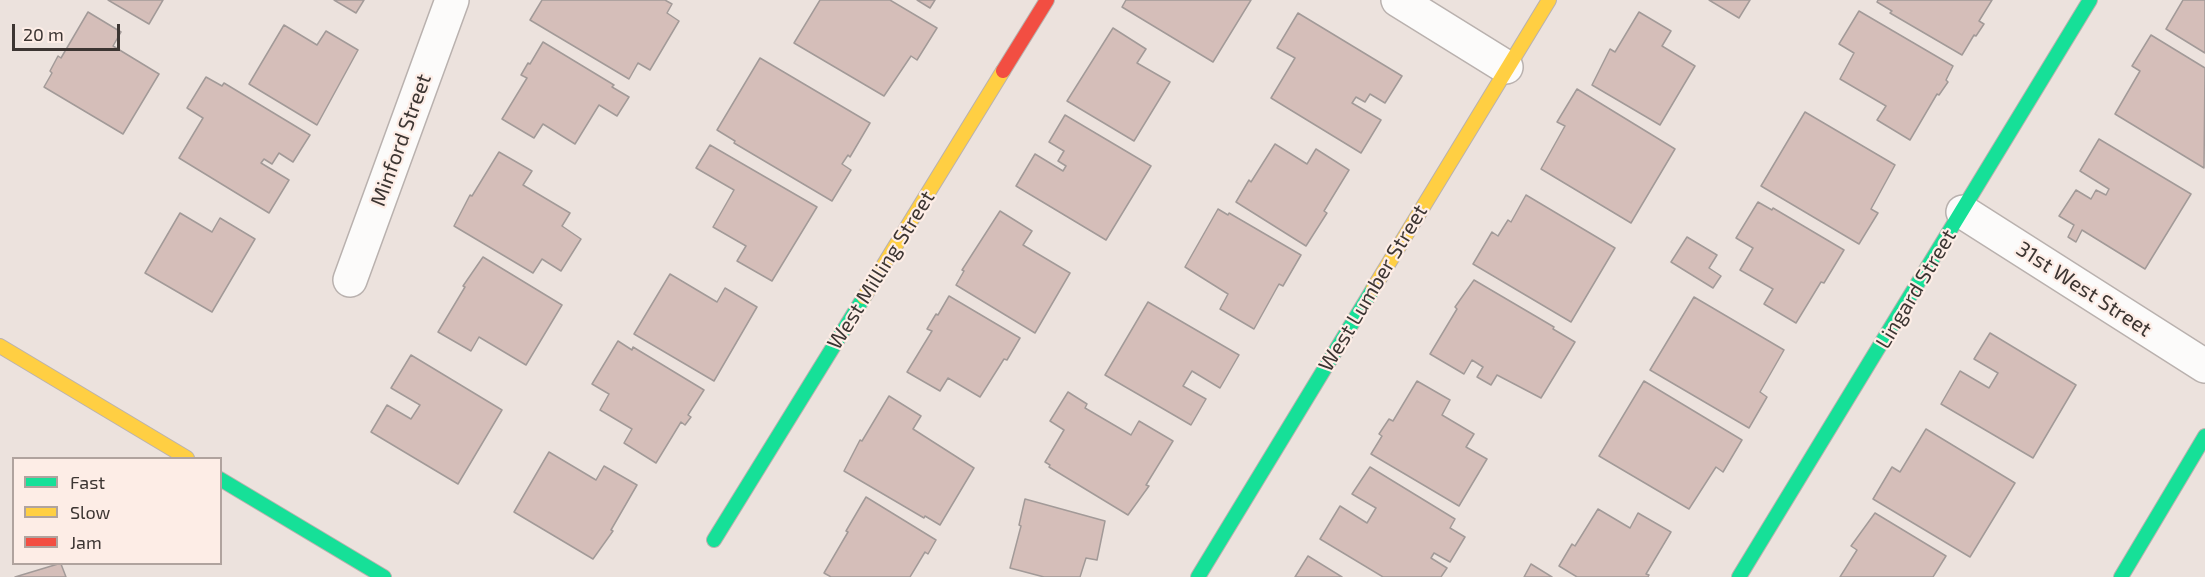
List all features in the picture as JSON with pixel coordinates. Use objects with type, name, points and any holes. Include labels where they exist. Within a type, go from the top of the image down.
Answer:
[{"type":"street","name":"Minford Street","points":[[350,280],[452,0]]},
{"type":"street","name":"West Milling Street","points":[[714,540],[1047,0]]},
{"type":"street","points":[[1398,0],[1506,67]]},
{"type":"street","name":"West Lumber Street","points":[[1198,577],[1506,67],[1549,0]]},
{"type":"street","name":"Lingard Street","points":[[1739,577],[2090,0]]},
{"type":"street","name":"31st West Street","points":[[1963,212],[2205,366]]},
{"type":"street","points":[[0,346],[184,457]]},
{"type":"street","points":[[2121,577],[2205,436]]},
{"type":"street","points":[[222,480],[384,577]]},
{"type":"building","points":[[108,0],[163,0],[149,24]]},
{"type":"building","points":[[334,0],[364,0],[356,13]]},
{"type":"building","points":[[542,0],[665,0],[672,4],[667,13],[679,21],[650,70],[638,63],[629,79],[530,20]]},
{"type":"building","points":[[820,0],[890,0],[937,28],[917,60],[911,56],[884,96],[794,43]]},
{"type":"building","points":[[917,0],[935,0],[930,8]]},
{"type":"building","points":[[1126,0],[1251,0],[1213,62],[1122,7]]},
{"type":"building","points":[[1709,0],[1750,0],[1739,18]]},
{"type":"building","points":[[1878,0],[1992,0],[1979,21],[1984,24],[1962,55],[1890,13],[1892,11],[1877,2]]},
{"type":"building","points":[[2183,0],[2205,0],[2205,53],[2166,29]]},
{"type":"building","points":[[1859,11],[1953,66],[1946,80],[1948,82],[1939,95],[1937,94],[1910,140],[1877,120],[1886,106],[1840,79],[1854,53],[1839,44]]},
{"type":"building","points":[[88,12],[121,32],[113,46],[159,74],[123,134],[44,87],[58,56],[61,58]]},
{"type":"building","points":[[1639,12],[1671,31],[1662,46],[1695,66],[1660,125],[1592,85],[1610,49],[1615,52]]},
{"type":"building","points":[[1298,13],[1402,76],[1385,103],[1370,94],[1365,102],[1356,97],[1352,103],[1381,120],[1361,153],[1271,98],[1295,58],[1277,48]]},
{"type":"building","points":[[284,25],[317,45],[326,31],[358,50],[317,125],[249,84]]},
{"type":"building","points":[[1113,28],[1146,49],[1137,63],[1170,82],[1134,141],[1067,101]]},
{"type":"building","points":[[2151,35],[2205,68],[2204,168],[2115,114],[2140,71],[2132,66]]},
{"type":"building","points":[[543,42],[614,85],[612,87],[629,97],[617,116],[599,105],[575,144],[543,124],[534,138],[502,119],[527,78],[521,75]]},
{"type":"building","points":[[760,58],[870,123],[850,157],[848,155],[842,164],[851,170],[832,201],[734,143],[735,141],[717,130]]},
{"type":"building","points":[[206,77],[222,86],[224,83],[310,135],[293,162],[279,153],[272,164],[264,159],[261,163],[289,180],[269,213],[179,158],[203,118],[187,108]]},
{"type":"building","points":[[1577,89],[1675,149],[1631,223],[1541,169],[1565,126],[1557,122]]},
{"type":"building","points":[[1805,112],[1895,165],[1871,209],[1878,213],[1859,244],[1761,186]]},
{"type":"building","points":[[1065,115],[1151,166],[1106,240],[1016,186],[1035,154],[1063,171],[1066,166],[1058,161],[1064,151],[1049,142]]},
{"type":"building","points":[[2099,139],[2191,194],[2145,269],[2082,230],[2076,242],[2068,237],[2074,225],[2059,216],[2076,190],[2091,199],[2096,190],[2106,195],[2109,189],[2080,171]]},
{"type":"building","points":[[1275,144],[1307,164],[1316,149],[1349,170],[1324,211],[1327,213],[1306,246],[1236,202]]},
{"type":"building","points":[[710,145],[817,207],[772,281],[737,261],[746,246],[713,227],[734,190],[696,168]]},
{"type":"building","points":[[499,152],[532,171],[523,185],[570,213],[562,226],[581,239],[561,271],[542,259],[533,273],[454,226],[470,195],[472,196]]},
{"type":"building","points":[[1526,195],[1615,248],[1571,322],[1473,264],[1492,232],[1498,236],[1508,220],[1511,222]]},
{"type":"building","points":[[1758,202],[1772,210],[1773,208],[1844,250],[1796,323],[1764,304],[1773,289],[1740,270],[1753,248],[1736,238]]},
{"type":"building","points":[[1218,209],[1228,215],[1229,213],[1301,255],[1283,286],[1279,284],[1254,329],[1220,309],[1228,294],[1185,267]]},
{"type":"building","points":[[1000,211],[1032,231],[1023,245],[1070,273],[1035,333],[956,285],[964,271],[962,270]]},
{"type":"building","points":[[180,213],[212,232],[220,218],[255,239],[212,312],[145,273]]},
{"type":"building","points":[[1687,237],[1717,255],[1709,268],[1721,276],[1713,288],[1671,262]]},
{"type":"building","points":[[483,257],[562,305],[526,365],[479,337],[471,351],[438,332],[465,287],[463,286]]},
{"type":"building","points":[[670,274],[717,302],[725,288],[757,307],[714,381],[634,334]]},
{"type":"building","points":[[1474,280],[1575,342],[1541,398],[1497,375],[1491,385],[1477,377],[1483,367],[1472,360],[1464,374],[1430,354],[1457,309],[1455,307]]},
{"type":"building","points":[[949,296],[1020,338],[980,397],[948,378],[940,391],[907,372],[932,331],[927,329]]},
{"type":"building","points":[[1694,297],[1784,350],[1760,392],[1767,397],[1749,428],[1650,370]]},
{"type":"building","points":[[1148,302],[1239,355],[1220,388],[1192,371],[1183,386],[1206,399],[1191,425],[1105,375]]},
{"type":"building","points":[[1990,333],[2076,385],[2033,458],[1941,404],[1960,371],[1989,388],[1998,373],[1974,359]]},
{"type":"building","points":[[618,341],[632,350],[633,347],[704,390],[688,415],[691,417],[685,425],[681,422],[656,463],[624,443],[632,429],[600,410],[609,394],[592,384]]},
{"type":"building","points":[[411,355],[502,410],[458,484],[371,432],[387,405],[411,419],[420,405],[391,388]]},
{"type":"building","points":[[1417,381],[1450,400],[1442,415],[1474,434],[1466,447],[1487,459],[1459,506],[1371,454],[1382,436],[1379,434],[1389,419],[1393,421]]},
{"type":"building","points":[[1644,381],[1742,440],[1723,472],[1716,467],[1689,509],[1599,456]]},
{"type":"building","points":[[1068,392],[1087,404],[1085,408],[1131,435],[1139,421],[1173,441],[1146,485],[1149,486],[1128,515],[1049,467],[1050,465],[1045,462],[1064,430],[1050,421]]},
{"type":"building","points":[[889,396],[921,416],[913,429],[974,468],[940,525],[844,471],[860,440],[862,441]]},
{"type":"building","points":[[1926,429],[2015,483],[1970,557],[1873,499],[1892,467],[1900,472]]},
{"type":"building","points":[[549,452],[596,480],[604,466],[637,485],[611,530],[613,531],[593,559],[514,512]]},
{"type":"building","points":[[1370,467],[1455,519],[1450,528],[1465,537],[1450,562],[1434,553],[1431,558],[1447,568],[1441,577],[1383,577],[1320,539],[1340,506],[1367,523],[1376,508],[1352,494]]},
{"type":"building","points":[[866,497],[936,540],[928,554],[925,552],[910,577],[831,577],[824,573]]},
{"type":"building","points":[[1025,499],[1105,521],[1097,560],[1086,558],[1080,577],[1044,577],[1010,568],[1021,526],[1019,525]]},
{"type":"building","points":[[1598,509],[1630,528],[1638,513],[1671,532],[1646,574],[1649,575],[1648,577],[1577,577],[1559,566],[1572,544],[1575,546]]},
{"type":"building","points":[[1875,513],[1946,556],[1933,577],[1840,577],[1857,550],[1851,546]]},
{"type":"building","points":[[1308,556],[1342,577],[1295,577]]},
{"type":"building","points":[[1531,564],[1552,577],[1524,577]]},
{"type":"building","points":[[61,565],[66,577],[15,577]]},
{"type":"traffic: fast","points":[[1739,577],[2090,0]]},
{"type":"traffic: fast","points":[[1198,577],[1373,289]]},
{"type":"traffic: fast","points":[[714,540],[864,297]]},
{"type":"traffic: fast","points":[[2121,577],[2205,436]]},
{"type":"traffic: fast","points":[[222,480],[384,577]]},
{"type":"traffic: slow","points":[[1373,289],[1549,0]]},
{"type":"traffic: slow","points":[[864,297],[1003,71]]},
{"type":"traffic: slow","points":[[0,346],[185,457]]},
{"type":"traffic: jam","points":[[1003,71],[1047,0]]}]
